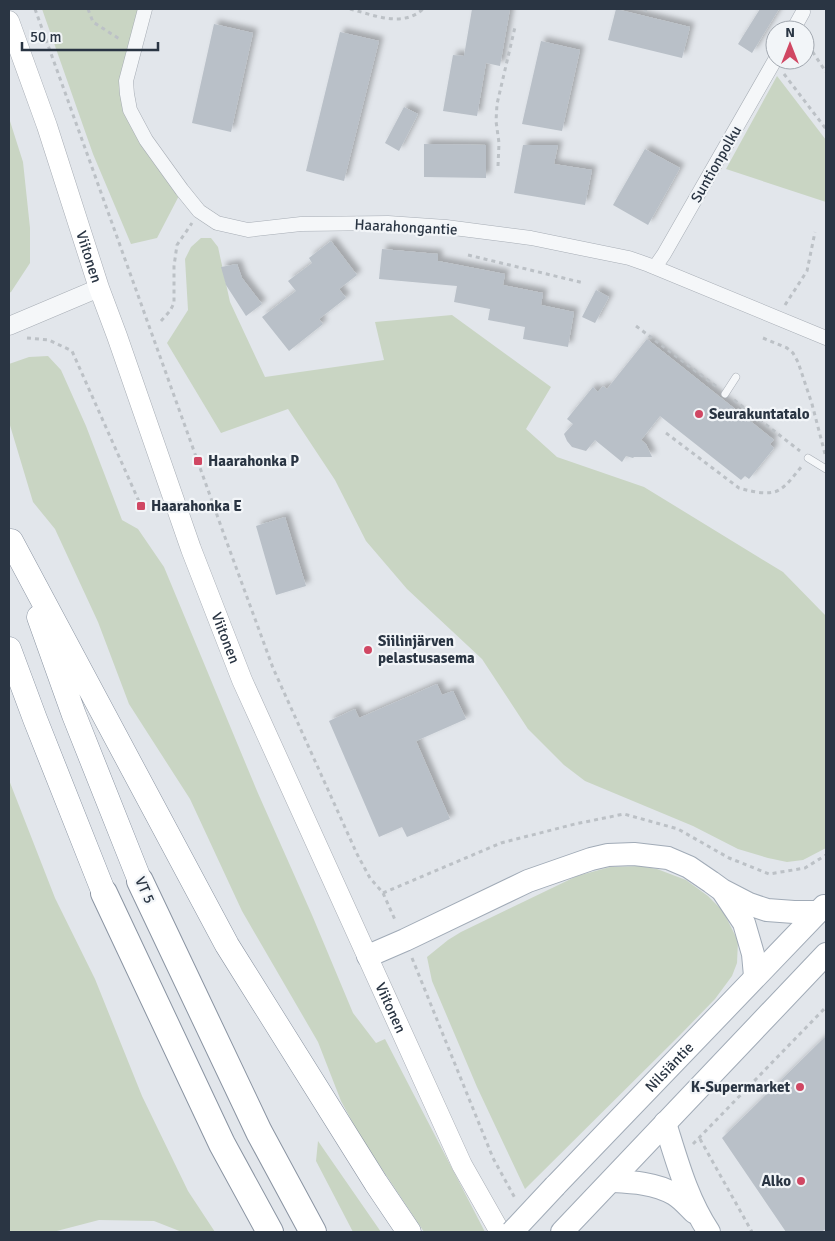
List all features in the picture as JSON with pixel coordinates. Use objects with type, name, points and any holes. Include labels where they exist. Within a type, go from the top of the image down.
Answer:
[{"type":"highway","name":"VT 5","points":[[10,537],[74,715],[140,881],[258,1132],[314,1232]]},
{"type":"highway","points":[[10,537],[228,945],[376,1183],[409,1232]]},
{"type":"highway","points":[[9,650],[104,894],[222,1144],[270,1232]]},
{"type":"main road","name":"Viitonen","points":[[9,21],[47,126],[99,288],[191,549],[242,680],[462,1165],[500,1232]]},
{"type":"main road","points":[[368,956],[528,881],[608,855],[634,854],[668,858],[689,867],[722,890],[748,904],[767,910],[794,912],[822,908]]},
{"type":"main road","points":[[722,890],[744,922],[753,954],[755,976]]},
{"type":"main road","name":"Nilsiäntie","points":[[512,1232],[822,908]]},
{"type":"main road","points":[[568,1226],[826,954]]},
{"type":"main road","points":[[665,1123],[682,1178],[703,1224]]},
{"type":"main road","points":[[612,1180],[659,1187],[674,1194],[703,1224]]},
{"type":"street","name":"Haarahongantie","points":[[145,9],[126,81],[126,94],[130,110],[146,140],[182,190],[200,211],[217,223],[248,230],[302,224],[388,223],[446,227],[531,238],[629,258],[826,338]]},
{"type":"street","points":[[799,20],[803,12]]},
{"type":"street","name":"Suntionpolku","points":[[655,267],[770,70]]},
{"type":"street","points":[[9,326],[99,288]]},
{"type":"lane","points":[[725,394],[736,377]]},
{"type":"lane","points":[[808,458],[826,470]]},
{"type":"path","points":[[35,9],[274,668],[357,854],[370,878],[383,893],[405,940],[493,1158],[520,1208]]},
{"type":"path","points":[[88,9],[93,22],[134,49]]},
{"type":"path","points":[[350,9],[394,20],[418,14],[423,9]]},
{"type":"path","points":[[498,166],[497,104],[515,27]]},
{"type":"path","points":[[815,55],[826,72]]},
{"type":"path","points":[[782,70],[826,128]]},
{"type":"path","points":[[161,320],[170,311],[174,303],[174,266],[177,245],[200,211]]},
{"type":"path","points":[[786,304],[807,271],[815,232]]},
{"type":"path","points":[[468,256],[584,283]]},
{"type":"path","points":[[22,340],[28,338],[49,340],[72,351],[141,506]]},
{"type":"path","points":[[763,338],[787,348],[793,353],[798,362],[812,404],[826,459]]},
{"type":"path","points":[[666,433],[739,488],[751,491],[775,492],[780,490],[808,458]]},
{"type":"path","points":[[676,1159],[699,1139],[826,1007]]},
{"type":"path","points":[[699,1139],[752,1232]]},
{"type":"green space","points":[[42,9],[145,9],[127,94],[182,190],[157,238],[131,244],[93,154]]},
{"type":"green space","points":[[777,76],[826,140],[826,202],[726,169]]},
{"type":"green space","points":[[9,118],[23,162],[30,228],[30,263],[9,293]]},
{"type":"green space","points":[[201,238],[211,238],[218,247],[230,302],[265,377],[384,360],[375,322],[452,315],[551,387],[526,429],[557,457],[644,487],[783,572],[826,616],[826,848],[803,860],[787,862],[768,858],[738,849],[693,826],[585,781],[564,765],[528,729],[482,659],[407,589],[366,541],[335,480],[288,409],[221,433],[167,343],[188,310],[185,259],[191,247]]},
{"type":"green space","points":[[48,356],[61,370],[86,426],[122,520],[138,529],[164,567],[257,791],[353,1013],[376,1043],[385,1039],[485,1232],[424,1232],[360,1136],[341,1101],[318,1042],[242,911],[190,799],[129,704],[98,622],[55,529],[33,502],[9,422],[9,364],[29,357]]},
{"type":"green space","points":[[9,780],[55,898],[95,979],[142,1096],[188,1191],[215,1232],[182,1232],[154,1221],[99,1220],[53,1232],[9,1232]]},
{"type":"green space","points":[[640,866],[657,869],[686,880],[708,896],[723,911],[738,941],[737,963],[732,976],[715,999],[525,1189],[477,1087],[432,981],[427,957],[461,932],[577,876],[610,867]]},
{"type":"green space","points":[[318,1141],[381,1232],[353,1232],[316,1161]]},
{"type":"building","points":[[472,9],[510,9],[500,66],[486,63],[477,116],[443,111],[453,55],[464,56]]},
{"type":"building","points":[[616,9],[690,27],[682,58],[608,40]]},
{"type":"building","points":[[760,9],[779,9],[772,20],[765,20],[765,32],[752,53],[738,44]]},
{"type":"building","points":[[214,24],[253,33],[231,132],[192,123]]},
{"type":"building","points":[[340,32],[379,41],[344,181],[306,171]]},
{"type":"building","points":[[541,41],[580,50],[562,131],[522,124]]},
{"type":"building","points":[[404,107],[418,114],[399,151],[385,143]]},
{"type":"building","points":[[424,144],[486,145],[486,178],[424,177]]},
{"type":"building","points":[[523,145],[558,145],[554,164],[592,170],[585,205],[514,193]]},
{"type":"building","points":[[645,149],[680,168],[648,225],[613,205]]},
{"type":"building","points":[[331,241],[357,275],[339,289],[346,298],[319,319],[323,324],[289,351],[262,317],[296,291],[288,281],[312,263],[309,258]]},
{"type":"building","points":[[382,249],[438,254],[438,261],[505,274],[503,285],[543,293],[541,305],[574,312],[568,347],[523,339],[525,327],[488,320],[490,309],[454,302],[457,286],[379,279]]},
{"type":"building","points":[[237,264],[242,278],[262,304],[246,316],[226,285],[221,267]]},
{"type":"building","points":[[596,290],[609,297],[595,323],[582,317]]},
{"type":"building","name":"Seurakuntatalo","points":[[647,339],[774,440],[770,444],[774,448],[749,479],[745,476],[741,480],[660,416],[641,440],[646,444],[652,457],[633,458],[626,456],[622,462],[595,440],[586,451],[572,447],[567,441],[564,434],[573,424],[567,419],[593,387],[598,392],[603,386],[607,389]]},
{"type":"building","points":[[285,517],[306,586],[276,595],[256,526]]},
{"type":"building","points":[[437,684],[442,695],[453,691],[466,719],[416,741],[450,819],[407,837],[402,827],[379,837],[329,721],[355,709],[359,718]]},
{"type":"building","name":"K-Supermarket","points":[[826,1036],[826,1229],[821,1232],[786,1232],[722,1138]]},
{"type":"place","name":"Seurakuntatalo","points":[[699,414]]},
{"type":"place","name":"Haarahonka P","points":[[198,461]]},
{"type":"place","name":"Haarahonka E","points":[[141,506]]},
{"type":"place","name":"Siilinjärven pelastusasema","points":[[368,650]]},
{"type":"place","name":"K-Supermarket","points":[[800,1087]]},
{"type":"place","name":"Alko","points":[[801,1181]]}]
